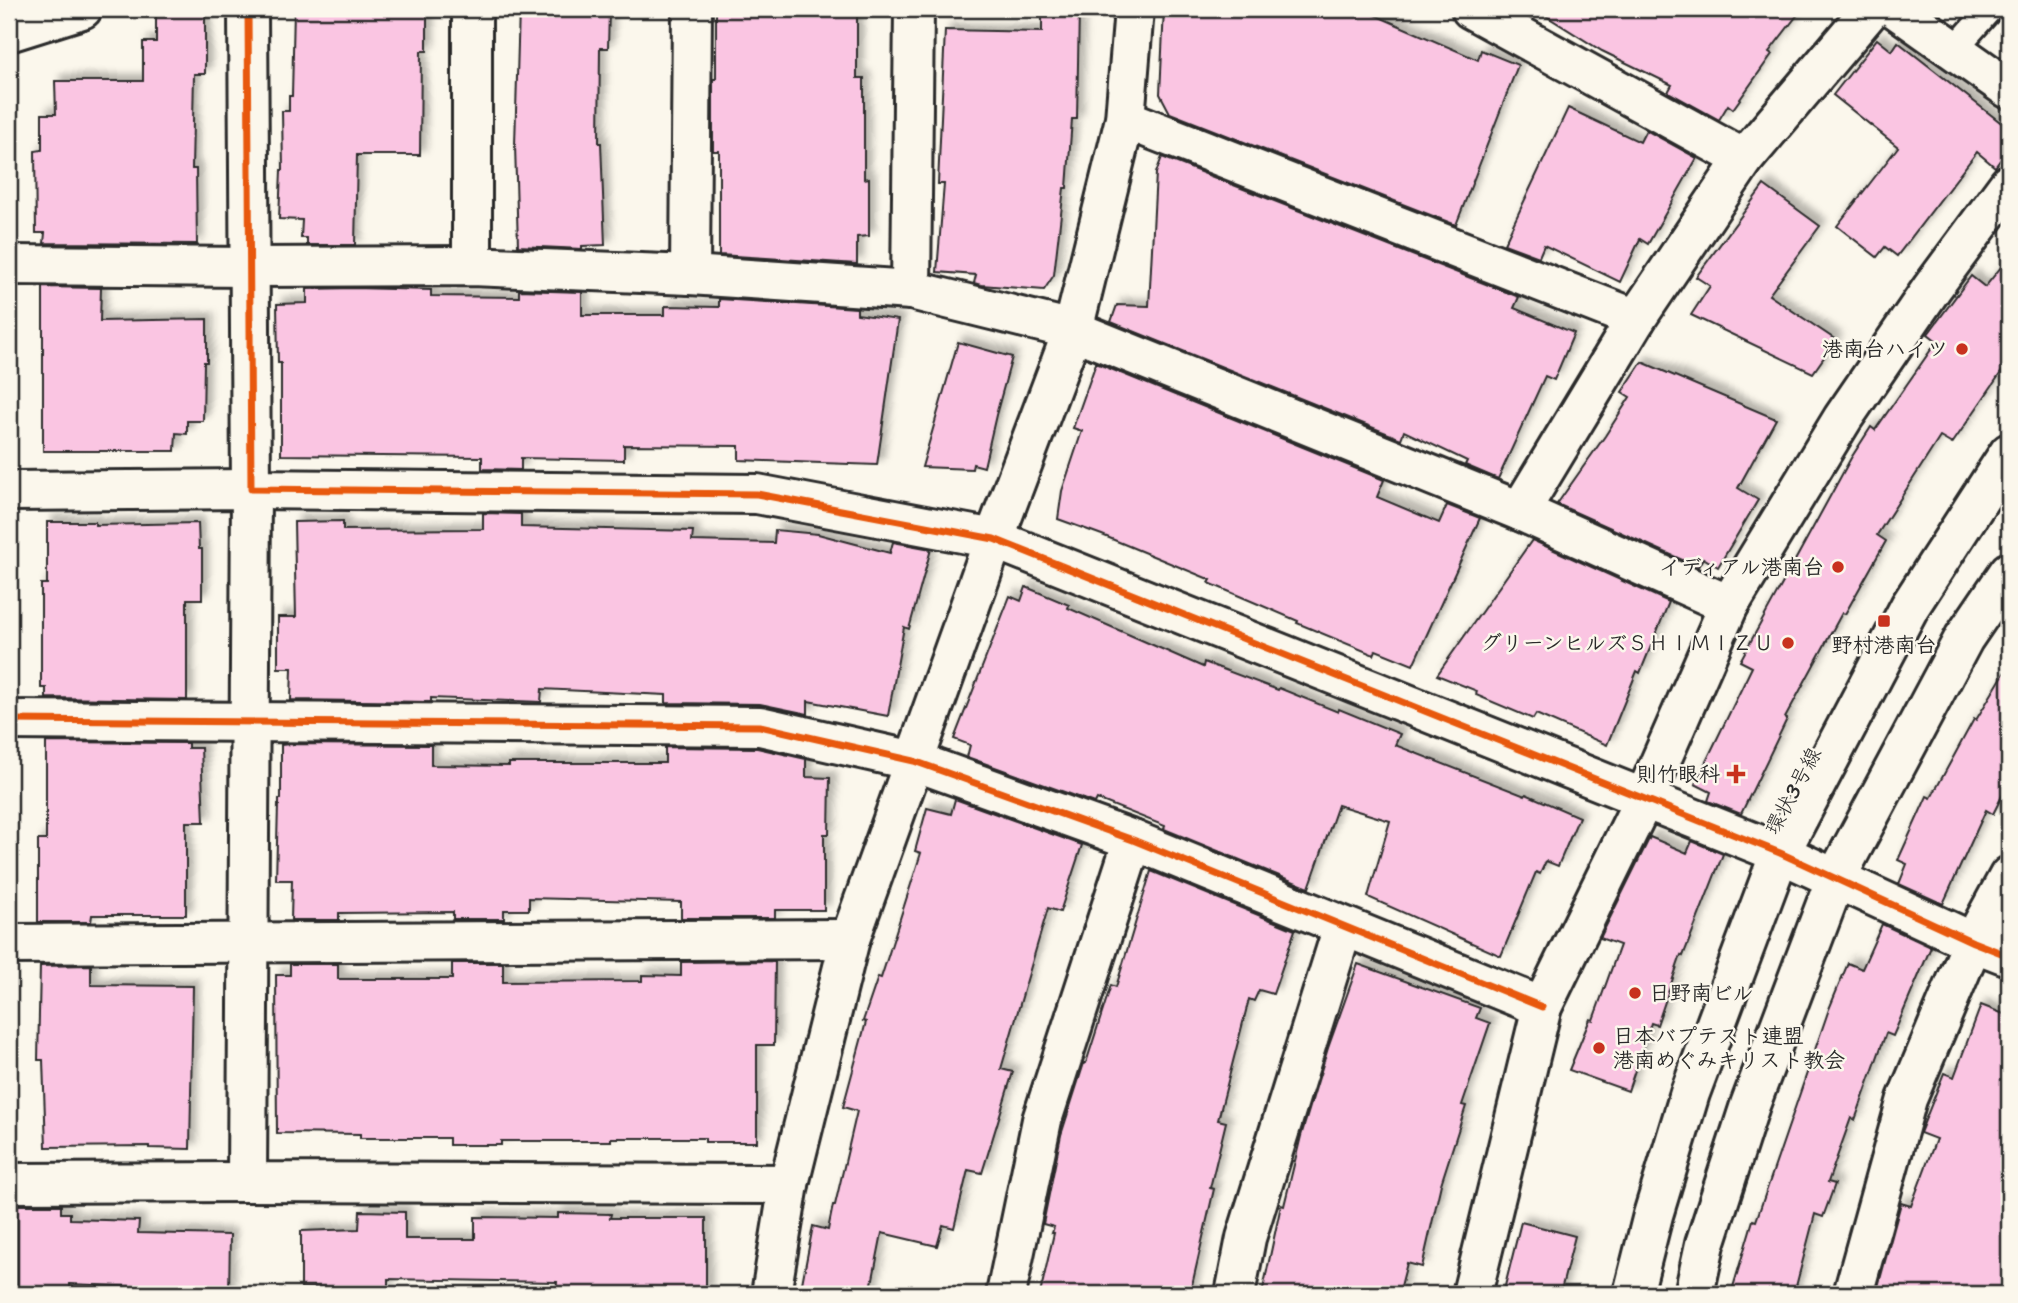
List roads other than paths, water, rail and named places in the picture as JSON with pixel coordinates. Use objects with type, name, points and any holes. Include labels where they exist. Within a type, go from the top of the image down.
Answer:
[{"type":"street","points":[[9,32],[82,9]]},
{"type":"street","points":[[247,1182],[251,489],[248,9]]},
{"type":"street","points":[[472,9],[472,265]]},
{"type":"street","points":[[690,275],[692,9]]},
{"type":"street","points":[[911,290],[914,9]]},
{"type":"street","points":[[771,1294],[789,1184],[850,939],[994,539],[1073,330],[1125,119],[1134,9]]},
{"type":"street","points":[[1471,9],[1744,159]]},
{"type":"street","points":[[1520,511],[1636,320],[1744,159],[1871,9]]},
{"type":"street","points":[[1896,9],[2009,89]]},
{"type":"street","points":[[1125,119],[1636,320]]},
{"type":"street","points":[[1472,1294],[1542,1007],[1644,799],[1729,605],[1843,418],[1932,288],[2009,184]]},
{"type":"street","points":[[9,265],[472,265],[690,275],[911,290],[1073,330],[1520,511],[1729,605]]},
{"type":"street","name":"環状3号線","points":[[1633,1294],[1653,1215],[1690,1093],[1780,853],[1910,606],[2009,453]]},
{"type":"street","points":[[9,491],[251,489],[757,494],[994,539],[1780,853],[2009,956]]},
{"type":"street","points":[[1694,1294],[1705,1244],[1750,1105],[1836,878],[1964,638],[2009,572]]},
{"type":"street","points":[[9,720],[760,726],[914,761],[1133,840],[1542,1007]]},
{"type":"street","points":[[1006,1294],[1042,1120],[1133,840]]},
{"type":"street","points":[[1853,1294],[1907,1099],[1973,942],[2009,876]]},
{"type":"street","points":[[1235,1294],[1246,1238],[1343,927]]},
{"type":"street","points":[[9,944],[850,939]]},
{"type":"street","points":[[9,1183],[789,1184]]},
{"type":"lane","points":[[1953,51],[1990,9]]},
{"type":"place","name":"港南台ハイツ","points":[[1962,349]]},
{"type":"place","name":"イディアル港南台","points":[[1838,567]]},
{"type":"place","name":"野村港南台","points":[[1884,621]]},
{"type":"place","name":"グリーンヒルズＳＨＩＭＩＺＵ","points":[[1788,643]]},
{"type":"place","name":"則竹眼科","points":[[1736,774]]},
{"type":"place","name":"日野南ビル","points":[[1635,993]]},
{"type":"place","name":"日本バプテスト連盟 港南めぐみキリスト教会","points":[[1599,1048]]}]
